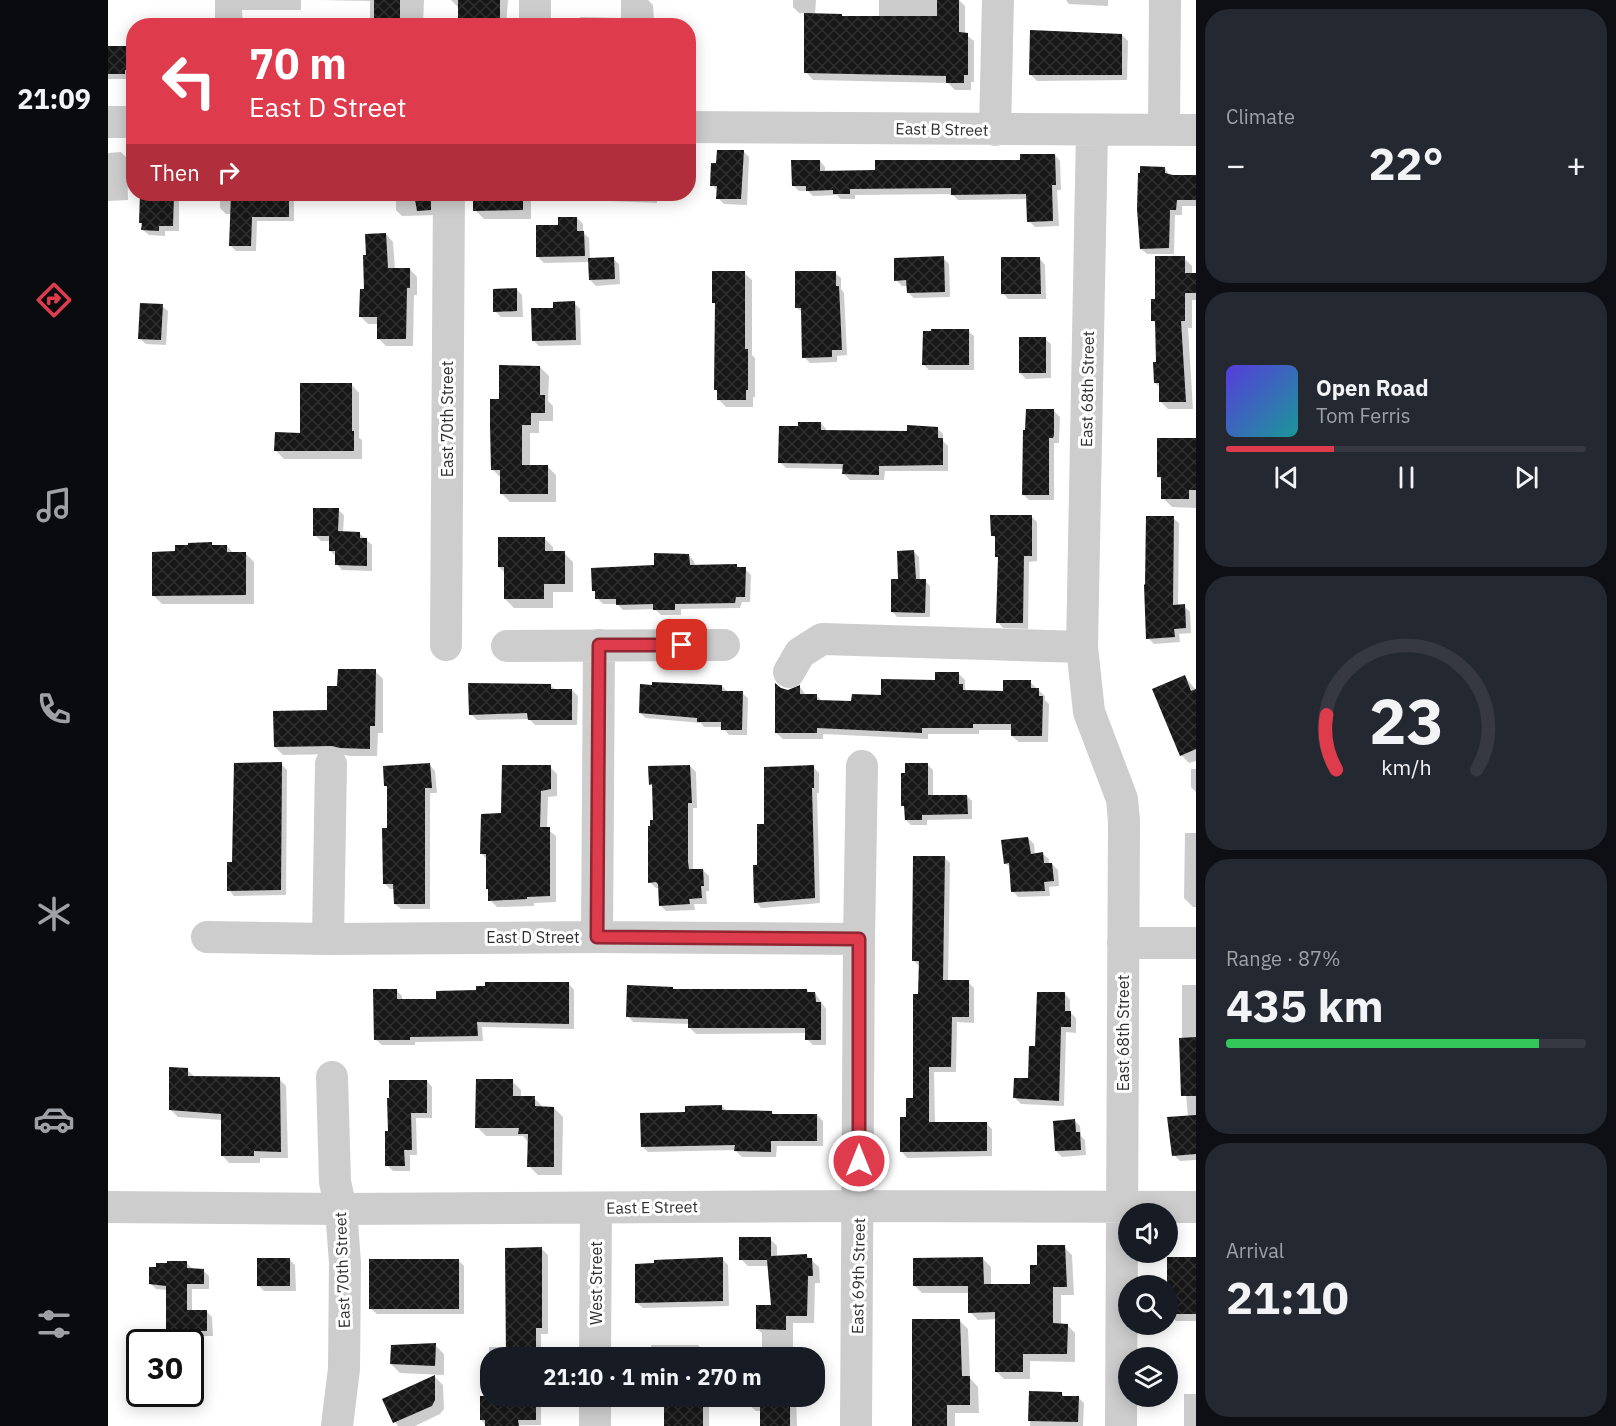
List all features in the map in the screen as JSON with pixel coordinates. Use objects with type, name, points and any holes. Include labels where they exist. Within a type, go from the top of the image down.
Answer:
[{"type":"street","points":[[535,18],[536,0]]},
{"type":"street","points":[[995,130],[998,0]]},
{"type":"street","points":[[1164,130],[1165,0]]},
{"type":"street","points":[[108,122],[126,122]]},
{"type":"street","name":"East B Street","points":[[696,127],[1196,130]]},
{"type":"street","name":"East 68th Street","points":[[1092,130],[1082,647],[1089,712],[1122,799],[1124,821],[1122,1203]]},
{"type":"street","name":"East 70th Street","points":[[446,645],[449,201]]},
{"type":"street","points":[[789,672],[800,653],[822,639],[1082,647]]},
{"type":"street","points":[[597,937],[599,645]]},
{"type":"street","points":[[507,646],[724,645]]},
{"type":"street","points":[[328,939],[331,764]]},
{"type":"street","name":"East 69th Street","points":[[856,1426],[862,766]]},
{"type":"street","name":"East D Street","points":[[207,937],[859,939]]},
{"type":"street","points":[[1123,943],[1196,943]]},
{"type":"street","name":"East 70th Street","points":[[332,1077],[335,1182],[341,1209],[345,1263],[344,1369],[337,1426]]},
{"type":"street","name":"East E Street","points":[[108,1207],[1118,1208]]},
{"type":"street","name":"East E Street","points":[[1178,1207],[1196,1207]]},
{"type":"street","name":"West Street","points":[[595,1347],[596,1208]]},
{"type":"street","name":"East 68th Street","points":[[1121,1426],[1122,1263]]},
{"type":"street","points":[[595,1407],[595,1426]]},
{"type":"building","points":[[374,0],[400,0],[400,18],[374,18]]},
{"type":"building","points":[[458,0],[500,0],[500,18],[458,18]]},
{"type":"building","points":[[937,0],[959,0],[959,32],[968,33],[968,75],[964,75],[964,83],[946,83],[946,76],[804,73],[804,13],[842,14],[842,16],[937,16]]},
{"type":"building","points":[[1030,30],[1122,34],[1122,75],[1029,75]]},
{"type":"building","points":[[108,46],[126,46],[125,74],[108,74]]},
{"type":"building","points":[[717,150],[744,150],[741,199],[716,199],[717,186],[710,186],[711,163],[716,163]]},
{"type":"building","points":[[1020,154],[1055,154],[1056,185],[1052,185],[1053,221],[1027,222],[1026,194],[951,195],[951,188],[850,189],[850,194],[833,194],[833,190],[806,191],[806,186],[792,186],[791,160],[820,160],[820,171],[875,170],[875,160],[1020,160]]},
{"type":"building","points":[[1140,166],[1165,167],[1165,173],[1173,175],[1196,175],[1196,200],[1177,200],[1176,210],[1170,210],[1169,248],[1140,249],[1137,209]]},
{"type":"building","points":[[140,201],[174,201],[173,226],[159,226],[159,231],[141,230],[142,223],[139,223]]},
{"type":"building","points":[[231,201],[289,201],[289,217],[252,217],[251,246],[229,246]]},
{"type":"building","points":[[415,201],[431,201],[431,210],[417,211]]},
{"type":"building","points":[[473,201],[523,201],[523,210],[473,211]]},
{"type":"building","points":[[558,217],[577,217],[577,231],[584,231],[585,256],[536,257],[536,225],[558,225]]},
{"type":"building","points":[[386,233],[388,268],[410,268],[410,288],[407,288],[406,339],[377,339],[377,317],[359,317],[360,289],[364,289],[365,234]]},
{"type":"building","points":[[944,256],[945,292],[907,293],[906,280],[894,281],[894,258]]},
{"type":"building","points":[[1155,256],[1185,256],[1185,273],[1196,273],[1196,293],[1185,293],[1185,321],[1181,321],[1186,402],[1159,402],[1159,383],[1154,383],[1155,321],[1151,321],[1151,299],[1155,299]]},
{"type":"building","points":[[614,257],[615,279],[589,280],[588,258]]},
{"type":"building","points":[[1001,257],[1040,257],[1041,294],[1001,294]]},
{"type":"building","points":[[712,271],[745,271],[745,349],[748,349],[746,400],[717,400],[717,390],[714,390],[715,303],[712,303]]},
{"type":"building","points":[[795,271],[836,271],[836,286],[839,286],[842,350],[832,350],[832,357],[802,358],[801,308],[795,308]]},
{"type":"building","points":[[517,288],[517,311],[493,312],[493,289]]},
{"type":"building","points":[[575,301],[576,340],[532,341],[531,308],[553,308],[553,302]]},
{"type":"building","points":[[140,303],[163,304],[161,340],[138,339]]},
{"type":"building","points":[[931,329],[969,329],[969,365],[922,365],[923,331],[931,331]]},
{"type":"building","points":[[1019,337],[1046,337],[1046,373],[1019,373]]},
{"type":"building","points":[[499,365],[540,366],[540,395],[545,395],[545,413],[531,413],[531,425],[522,425],[522,465],[548,465],[548,494],[500,494],[500,470],[491,470],[490,425],[490,399],[499,399]]},
{"type":"building","points":[[300,383],[352,383],[354,451],[274,451],[275,432],[300,433]]},
{"type":"building","points":[[1026,409],[1054,409],[1054,435],[1053,438],[1049,438],[1049,495],[1022,495],[1023,430],[1025,430]]},
{"type":"building","points":[[798,422],[821,422],[821,430],[907,431],[907,425],[938,427],[938,438],[943,438],[943,465],[879,466],[879,475],[842,474],[843,464],[778,463],[779,426],[798,426]]},
{"type":"building","points":[[1157,438],[1196,438],[1196,490],[1189,490],[1189,499],[1161,499],[1161,477],[1157,477]]},
{"type":"building","points":[[313,508],[339,508],[338,531],[360,532],[360,538],[367,538],[367,566],[335,565],[335,551],[329,551],[329,536],[313,536]]},
{"type":"building","points":[[990,515],[1032,515],[1032,556],[1024,556],[1023,623],[996,623],[998,557],[995,557],[995,536],[991,536]]},
{"type":"building","points":[[1146,516],[1174,516],[1173,605],[1185,604],[1186,628],[1174,629],[1175,637],[1146,639],[1144,585]]},
{"type":"building","points":[[498,537],[545,537],[545,551],[565,551],[565,584],[544,584],[544,599],[504,599],[504,567],[498,567]]},
{"type":"building","points":[[212,542],[212,545],[227,545],[227,552],[246,552],[246,595],[152,596],[152,552],[175,551],[175,545]]},
{"type":"building","points":[[914,550],[916,579],[926,579],[925,613],[891,612],[891,579],[898,579],[897,551]]},
{"type":"building","points":[[654,553],[689,554],[690,565],[737,564],[737,567],[746,567],[745,597],[736,597],[735,603],[675,604],[675,610],[653,610],[653,604],[616,605],[616,599],[595,599],[595,591],[592,591],[591,568],[654,565]]},
{"type":"building","points":[[338,669],[376,669],[375,726],[370,726],[370,749],[332,746],[274,747],[273,711],[327,710],[327,686],[337,686]]},
{"type":"building","points":[[935,672],[959,672],[959,684],[963,684],[963,690],[1003,691],[1003,680],[1031,680],[1031,688],[1039,688],[1039,696],[1043,696],[1042,736],[1011,736],[1011,724],[973,724],[973,728],[922,728],[922,733],[817,728],[817,733],[775,733],[775,683],[788,690],[800,685],[800,694],[817,694],[817,700],[851,701],[852,694],[881,695],[881,679],[935,680]]},
{"type":"building","points":[[1185,675],[1191,691],[1196,689],[1196,749],[1180,756],[1152,689]]},
{"type":"building","points":[[652,682],[722,685],[722,691],[743,691],[742,730],[721,730],[721,722],[697,722],[697,718],[639,713],[640,684],[652,685]]},
{"type":"building","points":[[468,683],[551,684],[551,689],[572,689],[572,720],[528,720],[527,713],[469,715]]},
{"type":"building","points":[[282,762],[281,890],[227,891],[227,862],[232,862],[234,763]]},
{"type":"building","points":[[430,763],[432,788],[425,788],[425,904],[394,904],[393,884],[383,884],[382,828],[387,828],[387,786],[384,786],[383,766]]},
{"type":"building","points":[[905,763],[928,763],[928,795],[967,795],[968,814],[922,815],[922,820],[905,820],[904,806],[901,806],[901,773],[905,773]]},
{"type":"building","points":[[502,765],[551,765],[551,789],[541,791],[540,827],[550,827],[550,896],[488,901],[486,854],[480,854],[481,814],[501,813]]},
{"type":"building","points":[[690,765],[692,803],[688,803],[688,862],[689,869],[703,869],[702,898],[689,899],[690,904],[659,906],[658,884],[648,883],[648,826],[650,826],[650,820],[653,820],[652,784],[649,785],[648,766]]},
{"type":"building","points":[[814,765],[814,788],[812,788],[815,898],[754,903],[753,865],[757,865],[757,824],[764,824],[764,767]]},
{"type":"building","points":[[1028,837],[1031,854],[1043,852],[1044,863],[1052,863],[1054,881],[1044,882],[1045,891],[1011,892],[1009,863],[1004,864],[1001,840]]},
{"type":"building","points":[[913,856],[945,856],[943,980],[969,980],[969,1017],[952,1017],[951,1067],[929,1067],[929,1122],[987,1122],[987,1151],[900,1152],[900,1117],[906,1117],[906,1098],[913,1098],[913,994],[918,994],[919,961],[912,961]]},
{"type":"building","points":[[485,982],[569,982],[569,1024],[477,1022],[478,1036],[374,1040],[373,989],[397,989],[397,999],[436,999],[436,991],[476,990],[476,986],[485,986]]},
{"type":"building","points":[[627,985],[673,987],[673,989],[807,989],[807,992],[815,992],[816,1002],[821,1002],[821,1040],[805,1040],[805,1028],[688,1028],[688,1019],[626,1017]]},
{"type":"building","points":[[1037,992],[1065,992],[1065,1011],[1071,1011],[1071,1027],[1061,1027],[1059,1101],[1013,1098],[1014,1078],[1028,1078],[1029,1046],[1035,1046]]},
{"type":"building","points":[[1196,1037],[1196,1096],[1181,1096],[1179,1038]]},
{"type":"building","points":[[169,1067],[188,1068],[188,1076],[280,1077],[281,1152],[254,1151],[254,1156],[221,1156],[221,1114],[169,1110]]},
{"type":"building","points":[[476,1079],[513,1079],[513,1096],[535,1096],[535,1106],[554,1107],[554,1167],[527,1167],[528,1134],[518,1134],[519,1128],[475,1128]]},
{"type":"building","points":[[389,1080],[427,1080],[427,1113],[411,1113],[412,1150],[404,1150],[405,1166],[385,1166]]},
{"type":"building","points":[[722,1105],[722,1110],[772,1111],[772,1114],[817,1114],[817,1141],[771,1141],[771,1152],[734,1151],[735,1145],[641,1147],[640,1113],[685,1112],[685,1106]]},
{"type":"building","points":[[1196,1115],[1196,1154],[1172,1156],[1167,1117]]},
{"type":"building","points":[[1075,1119],[1076,1132],[1080,1132],[1081,1150],[1055,1151],[1053,1121]]},
{"type":"building","points":[[739,1237],[771,1237],[771,1256],[807,1254],[807,1258],[812,1258],[813,1276],[808,1276],[807,1316],[786,1316],[786,1330],[756,1329],[756,1305],[771,1305],[767,1260],[739,1260]]},
{"type":"building","points":[[1037,1245],[1065,1245],[1067,1287],[1053,1287],[1053,1323],[1068,1324],[1067,1354],[1023,1354],[1023,1372],[995,1372],[995,1312],[968,1313],[968,1286],[913,1286],[913,1258],[983,1257],[984,1284],[1030,1284],[1030,1265],[1037,1265]]},
{"type":"building","points":[[542,1247],[542,1328],[536,1328],[536,1347],[506,1347],[505,1248]]},
{"type":"building","points":[[723,1257],[723,1301],[635,1303],[635,1264],[654,1263],[654,1260]]},
{"type":"building","points":[[1178,1257],[1196,1257],[1196,1314],[1178,1314],[1178,1275],[1167,1275],[1167,1263],[1178,1263]]},
{"type":"building","points":[[257,1258],[290,1258],[290,1286],[257,1286]]},
{"type":"building","points":[[369,1259],[459,1259],[459,1309],[369,1309]]},
{"type":"building","points":[[167,1261],[187,1261],[187,1268],[204,1269],[204,1284],[187,1284],[187,1310],[207,1310],[207,1331],[204,1329],[166,1329],[166,1286],[149,1284],[149,1267],[156,1267],[156,1263],[167,1263]]},
{"type":"building","points":[[912,1319],[960,1319],[962,1376],[970,1376],[970,1405],[947,1405],[947,1426],[912,1426]]},
{"type":"building","points":[[436,1343],[435,1366],[390,1364],[391,1345]]},
{"type":"building","points":[[435,1375],[435,1400],[432,1406],[393,1423],[382,1399]]},
{"type":"building","points":[[1029,1391],[1062,1392],[1062,1396],[1079,1396],[1078,1422],[1028,1421]]},
{"type":"building","points":[[480,1407],[536,1407],[536,1420],[518,1420],[519,1426],[485,1426],[485,1420],[480,1420]]},
{"type":"building","points":[[664,1407],[703,1407],[703,1426],[664,1426]]},
{"type":"building","points":[[760,1407],[790,1407],[790,1426],[760,1426]]},
{"type":"route","points":[[682,645],[599,645],[597,937],[859,939],[859,1161]]}]
